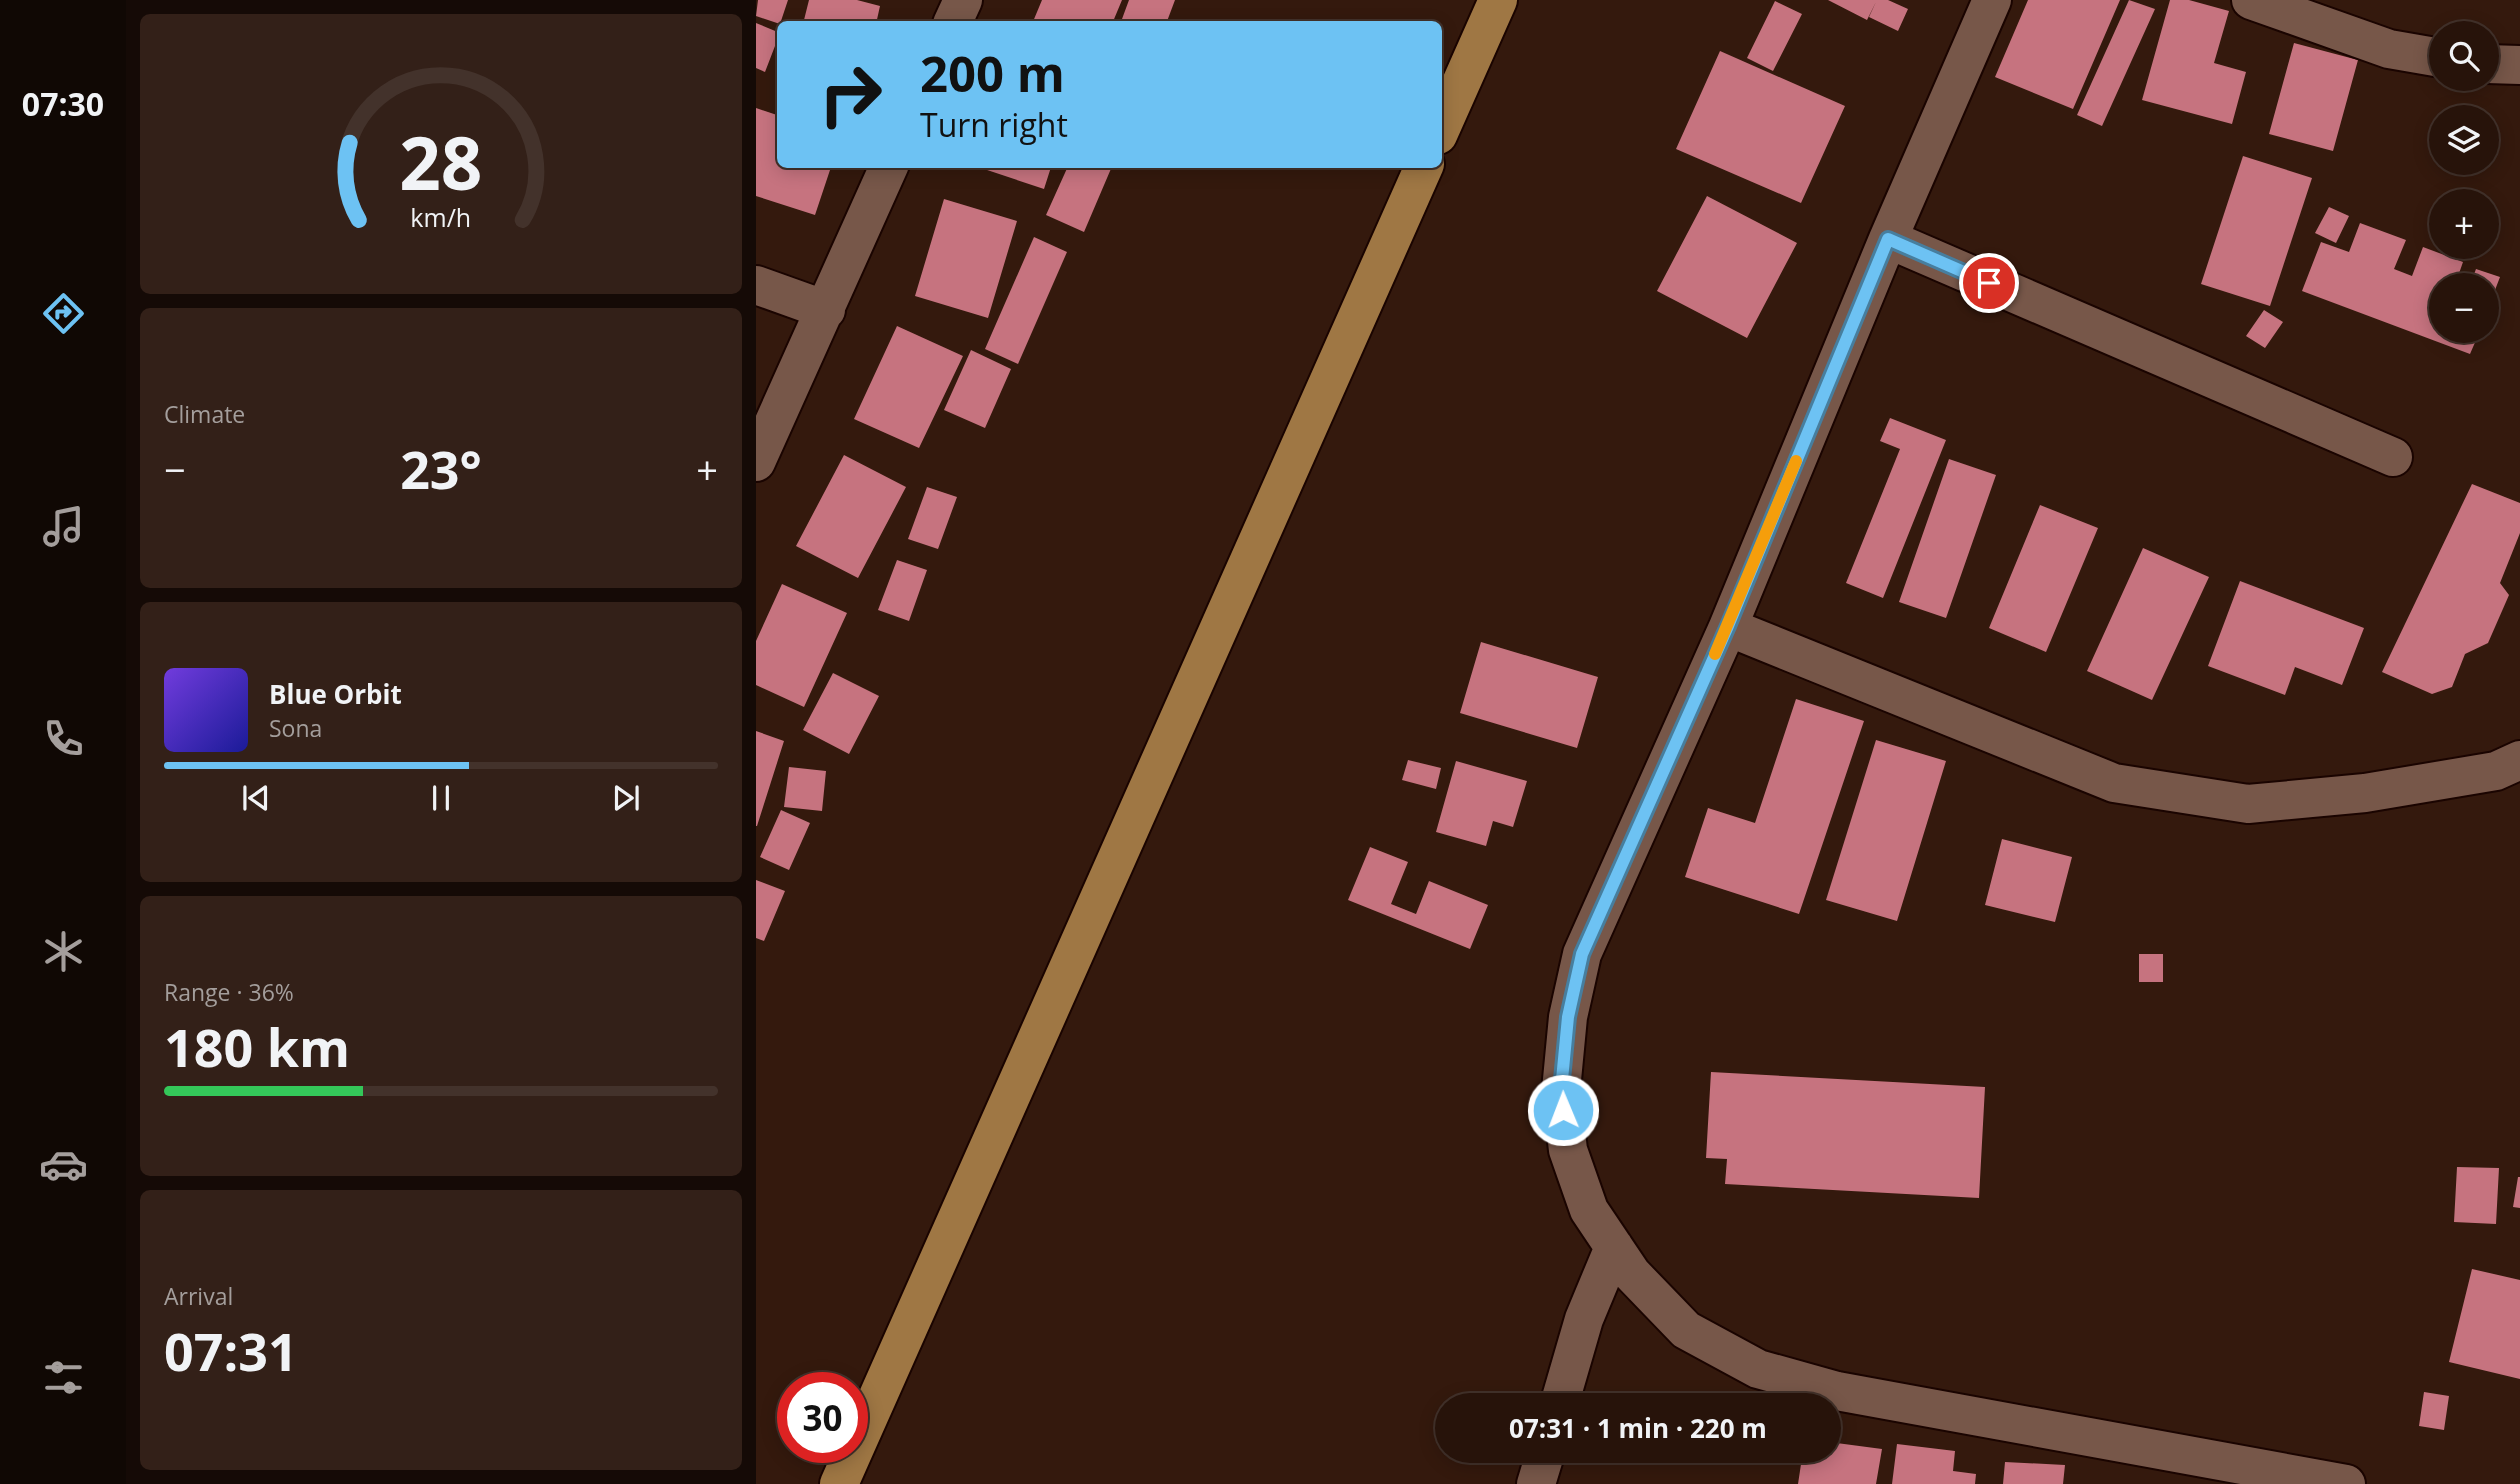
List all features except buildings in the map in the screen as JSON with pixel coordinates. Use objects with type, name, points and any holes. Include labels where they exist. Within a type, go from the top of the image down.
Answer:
[{"type":"main road","points":[[1442,126],[1498,0]]},
{"type":"main road","points":[[839,1484],[1423,168]]},
{"type":"street","points":[[954,21],[963,0]]},
{"type":"street","points":[[1992,0],[1888,239],[1728,626],[1582,954],[1568,1017],[1561,1090],[1568,1150],[1589,1210],[1632,1274],[1686,1330],[1758,1369],[1837,1391],[2346,1484]]},
{"type":"street","points":[[2251,0],[2389,49],[2429,56]]},
{"type":"street","points":[[2499,64],[2520,65]]},
{"type":"street","points":[[756,462],[888,168]]},
{"type":"street","points":[[1888,239],[2393,457]]},
{"type":"street","points":[[756,285],[826,310]]},
{"type":"street","points":[[1728,626],[2114,783],[2248,804],[2365,793],[2496,771],[2520,760]]},
{"type":"street","points":[[1562,1393],[1584,1319],[1614,1247]]},
{"type":"street","points":[[1536,1484],[1542,1463]]},
{"type":"slow traffic","points":[[1715,654],[1796,461]]},
{"type":"route","points":[[1563,1110],[1561,1090],[1568,1017],[1582,954],[1728,626],[1888,239],[1989,283]]}]
